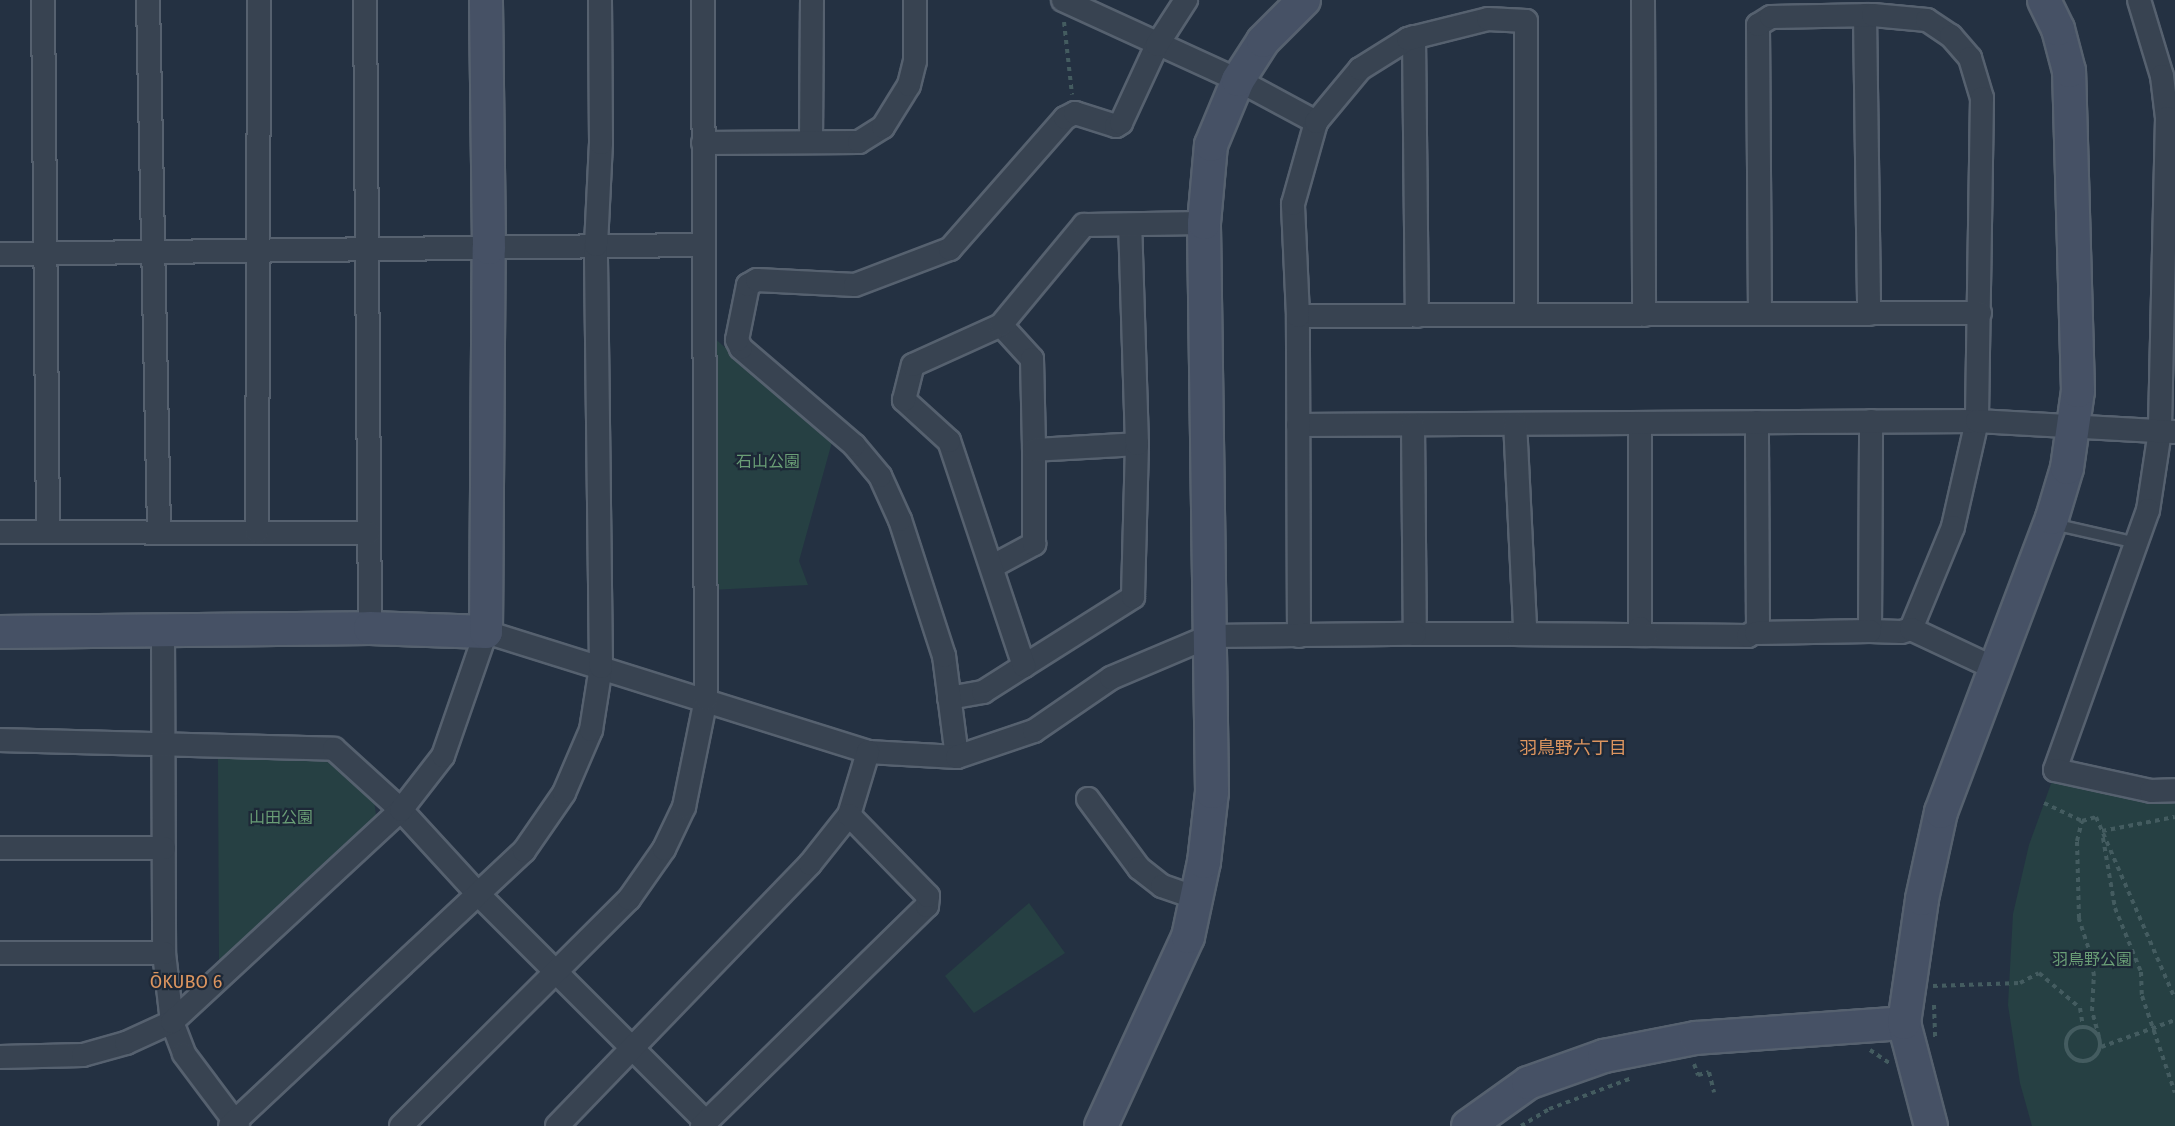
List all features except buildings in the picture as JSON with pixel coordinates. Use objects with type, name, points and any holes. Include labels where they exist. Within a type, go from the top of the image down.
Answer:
[{"type":"street","points":[[43,0],[48,531]]},
{"type":"street","points":[[148,0],[159,530]]},
{"type":"street","points":[[258,532],[259,0]]},
{"type":"street","points":[[365,0],[369,628]]},
{"type":"street","points":[[0,1057],[83,1055],[126,1043],[172,1022],[401,810],[443,756],[486,632],[489,248],[486,0]]},
{"type":"street","points":[[163,632],[164,953],[172,1022],[184,1054],[234,1124],[524,851],[564,793],[591,730],[601,667],[596,245],[601,143],[600,0]]},
{"type":"street","points":[[401,1126],[555,969],[629,898],[664,849],[684,807],[706,699],[701,245],[703,0]]},
{"type":"street","points":[[811,142],[812,0]]},
{"type":"street","points":[[703,143],[859,141],[883,127],[909,85],[915,61],[915,0]]},
{"type":"street","points":[[957,757],[944,656],[900,520],[880,477],[854,445],[741,348],[737,340],[748,285],[758,280],[855,285],[950,249],[1065,118],[1075,113],[1116,126],[1121,123],[1157,45],[1186,0]]},
{"type":"street","points":[[1101,1126],[1188,937],[1197,898],[1212,792],[1208,693],[1210,636],[1204,223],[1211,145],[1238,80],[1263,41],[1304,0]]},
{"type":"street","points":[[1644,0],[1644,315]]},
{"type":"street","points":[[1932,1126],[1904,1023],[1915,940],[1941,812],[2051,520],[2073,429],[2078,379],[2069,71],[2058,28],[2044,0]]},
{"type":"street","points":[[2139,0],[2162,76],[2171,118],[2168,431],[2138,541],[2055,770],[2151,791],[2174,787]]},
{"type":"street","points":[[1063,10],[1157,45],[1238,80],[1316,122]]},
{"type":"street","points":[[1760,314],[1758,25],[1771,17],[1865,15],[1927,20],[1951,36],[1970,58],[1982,98],[1980,313],[1977,421],[1953,527],[1911,629]]},
{"type":"street","points":[[1865,15],[1869,314]]},
{"type":"street","points":[[1299,636],[1298,316],[1293,204],[1316,122],[1360,69],[1414,37],[1488,19],[1526,21],[1526,315]]},
{"type":"street","points":[[1414,37],[1417,316]]},
{"type":"street","points":[[1024,666],[993,566],[949,441],[904,400],[913,365],[1001,325],[1084,225],[1204,223]]},
{"type":"street","points":[[949,698],[982,692],[1133,597],[1137,444],[1130,226]]},
{"type":"street","points":[[0,254],[153,254],[701,245]]},
{"type":"street","points":[[1298,316],[1980,313]]},
{"type":"street","points":[[993,566],[1034,544],[1032,359],[1001,325]]},
{"type":"street","points":[[1870,631],[1871,421]]},
{"type":"street","points":[[1298,425],[1977,421],[2073,429],[2168,431]]},
{"type":"street","points":[[1756,633],[1757,422]]},
{"type":"street","points":[[1640,423],[1640,628],[1646,635]]},
{"type":"street","points":[[1515,424],[1525,626],[1519,633]]},
{"type":"street","points":[[1413,425],[1415,634]]},
{"type":"street","points":[[1034,450],[1137,444]]},
{"type":"street","points":[[0,532],[159,530],[369,533]]},
{"type":"street","points":[[0,632],[369,628],[486,632],[706,699],[868,752],[957,757],[1034,731],[1111,678],[1210,636],[1519,633],[1646,635],[1911,629],[1994,668]]},
{"type":"street","points":[[0,740],[164,742],[334,749],[401,810],[704,1124],[927,906],[928,896],[849,815]]},
{"type":"street","points":[[556,1126],[633,1050],[810,864],[849,815],[868,752]]},
{"type":"street","points":[[1088,799],[1139,868],[1162,886],[1197,898]]},
{"type":"street","points":[[0,848],[164,848]]},
{"type":"street","points":[[0,952],[164,953]]},
{"type":"street","points":[[1468,1126],[1528,1083],[1604,1056],[1696,1038],[1904,1023]]},
{"type":"lane","points":[[2051,520],[2138,541]]},
{"type":"path","points":[[1063,10],[1073,102]]},
{"type":"path","points":[[2044,803],[2082,821],[2096,817],[2175,999]]},
{"type":"path","points":[[2102,831],[2175,817]]},
{"type":"path","points":[[2082,821],[2077,841],[2079,918],[2092,966],[2092,1011],[2101,1047]]},
{"type":"path","points":[[2102,831],[2115,908],[2141,972],[2142,996],[2175,1093]]},
{"type":"path","points":[[1933,987],[2020,983],[2039,973],[2080,1008],[2083,1027]]},
{"type":"path","points":[[1933,976],[1936,1046]]},
{"type":"path","points":[[2099,1037],[2083,1027],[2073,1029],[2067,1037],[2070,1056],[2088,1062],[2101,1047],[2154,1030],[2175,1020]]},
{"type":"path","points":[[1863,1046],[1899,1070]]},
{"type":"path","points":[[1683,1066],[1707,1062]]},
{"type":"path","points":[[1694,1064],[1698,1075],[1709,1072],[1714,1092]]},
{"type":"path","points":[[1521,1126],[1549,1109],[1640,1076]]},
{"type":"green space","name":"石山公園","points":[[712,336],[832,442],[799,561],[808,585],[711,590]]},
{"type":"green space","name":"山田公園","points":[[327,754],[374,801],[376,815],[219,966],[218,755]]},
{"type":"green space","name":"羽鳥野公園","points":[[2078,780],[2175,801],[2175,1126],[2032,1126],[2020,1083],[2008,1005],[2013,914],[2029,845],[2052,781]]},
{"type":"green space","points":[[1029,903],[1065,953],[974,1013],[945,976]]},
{"type":"district","name":"羽鳥野六丁目","points":[[1573,748]]},
{"type":"district","name":"ŌKUBO 6","points":[[186,982]]}]
